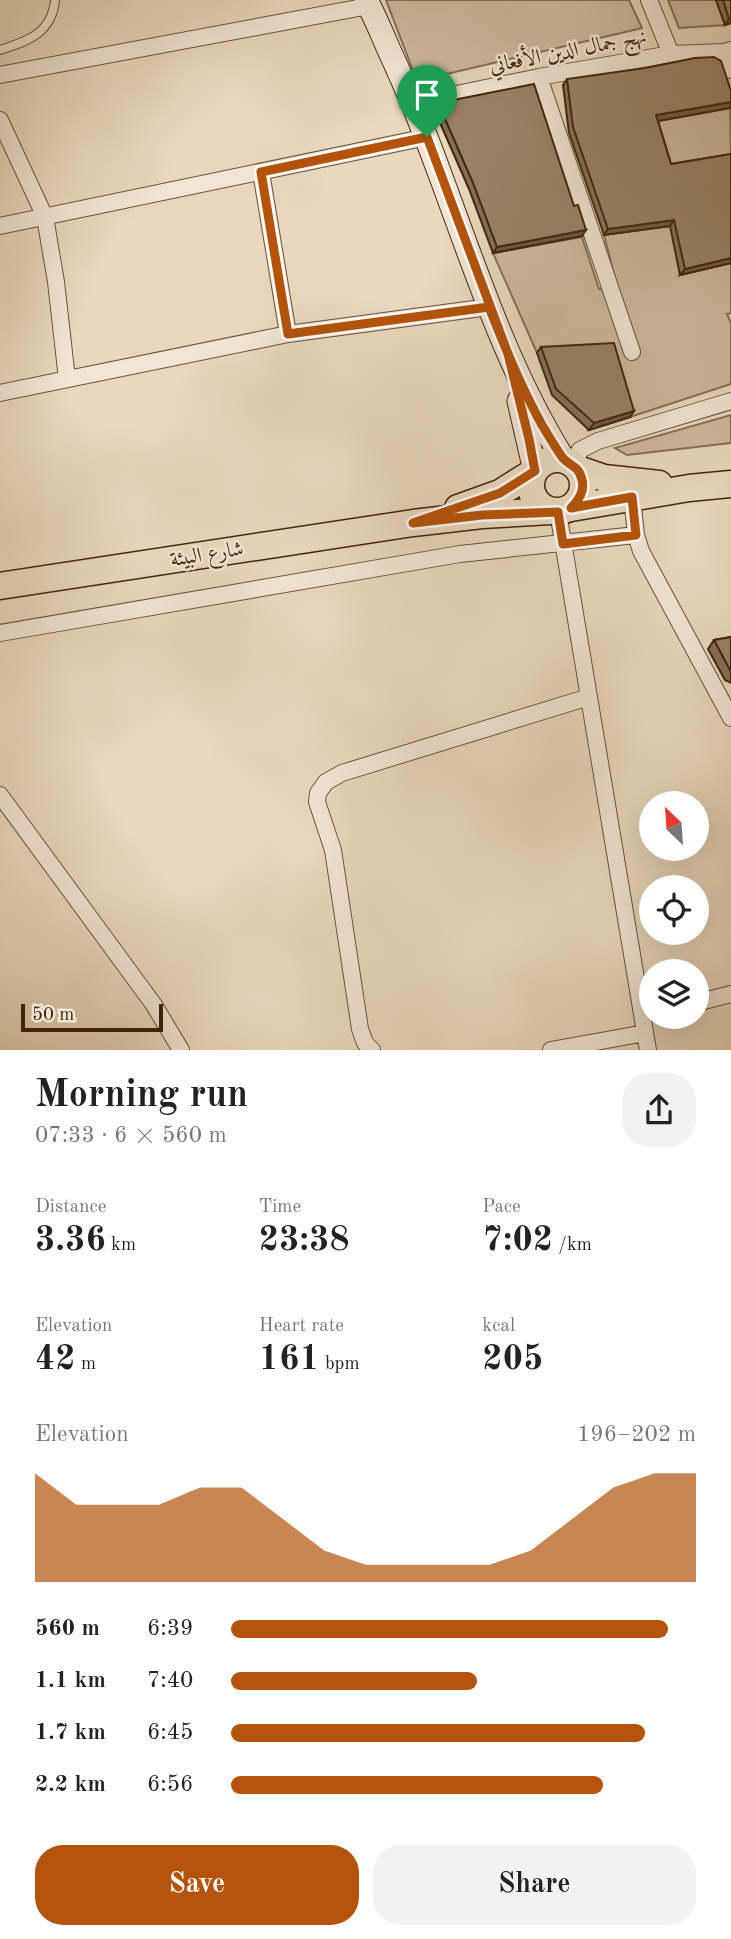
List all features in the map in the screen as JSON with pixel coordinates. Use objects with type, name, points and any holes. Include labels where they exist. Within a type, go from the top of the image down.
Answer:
[{"type":"main road","points":[[572,465],[582,477],[583,485],[578,502],[560,510],[543,508],[532,495],[530,487],[535,471],[548,461],[556,459],[572,465],[604,478],[689,488],[731,484]]},
{"type":"main road","name":"شارع البيئة","points":[[413,523],[500,493],[535,471]]},
{"type":"main road","name":"شارع البيئة","points":[[0,586],[413,523],[560,510],[689,488]]},
{"type":"street","points":[[649,0],[671,54]]},
{"type":"street","points":[[0,75],[366,2],[427,137],[508,354],[542,424],[572,465],[580,450],[598,441],[731,401]]},
{"type":"street","points":[[728,51],[731,70]]},
{"type":"street","name":"نهج جمال الدين الأفعاني","points":[[413,103],[671,54],[728,51]]},
{"type":"street","points":[[539,77],[632,352]]},
{"type":"street","points":[[0,120],[45,217],[56,282],[67,379]]},
{"type":"street","points":[[0,226],[427,137]]},
{"type":"street","points":[[261,172],[288,334]]},
{"type":"street","points":[[0,393],[288,334],[489,307]]},
{"type":"street","points":[[508,354],[535,471]]},
{"type":"street","points":[[632,497],[636,535],[641,551],[726,700],[731,719]]},
{"type":"street","points":[[560,510],[563,544],[639,982]]},
{"type":"street","points":[[0,633],[460,554],[636,535]]},
{"type":"street","points":[[372,1050],[365,1043],[360,1029],[333,850],[317,803],[318,793],[326,782],[342,773],[589,697]]},
{"type":"street","points":[[0,795],[154,1005],[181,1050]]},
{"type":"street","points":[[709,1000],[731,994]]},
{"type":"street","points":[[551,1050],[639,1024]]},
{"type":"street","points":[[646,1029],[648,1050]]},
{"type":"lane","points":[[0,50],[44,30],[50,21],[55,0]]},
{"type":"shaded area","points":[[386,0],[629,0],[642,28],[417,81]]},
{"type":"shaded area","points":[[668,0],[716,0],[725,25],[679,28]]},
{"type":"shaded area","points":[[730,108],[731,159],[666,171],[652,122]]},
{"type":"shaded area","points":[[669,225],[731,263],[731,313],[727,314],[731,323],[731,384],[630,417],[610,349],[537,353],[493,253],[582,237],[599,289],[617,286],[604,235]]},
{"type":"shaded area","points":[[731,415],[731,443],[627,455],[615,448]]},
{"type":"building","points":[[723,0],[731,0],[729,19]]},
{"type":"building","points":[[714,57],[721,61],[731,91],[731,102],[656,115],[671,164],[731,154],[731,258],[685,269],[674,220],[608,229],[573,127],[567,79]]},
{"type":"building","points":[[534,84],[574,206],[578,205],[586,230],[497,247],[438,103]]},
{"type":"building","points":[[614,343],[634,411],[594,423],[556,389],[541,347]]},
{"type":"building","points":[[731,637],[731,672],[714,640]]},
{"type":"route","points":[[427,137],[261,172],[288,334],[489,307],[508,354],[542,424],[564,460],[574,465],[582,477],[582,494],[571,508],[632,497],[636,535],[563,544],[558,512],[551,511],[413,523],[500,493],[535,471],[508,354],[427,137]]}]
